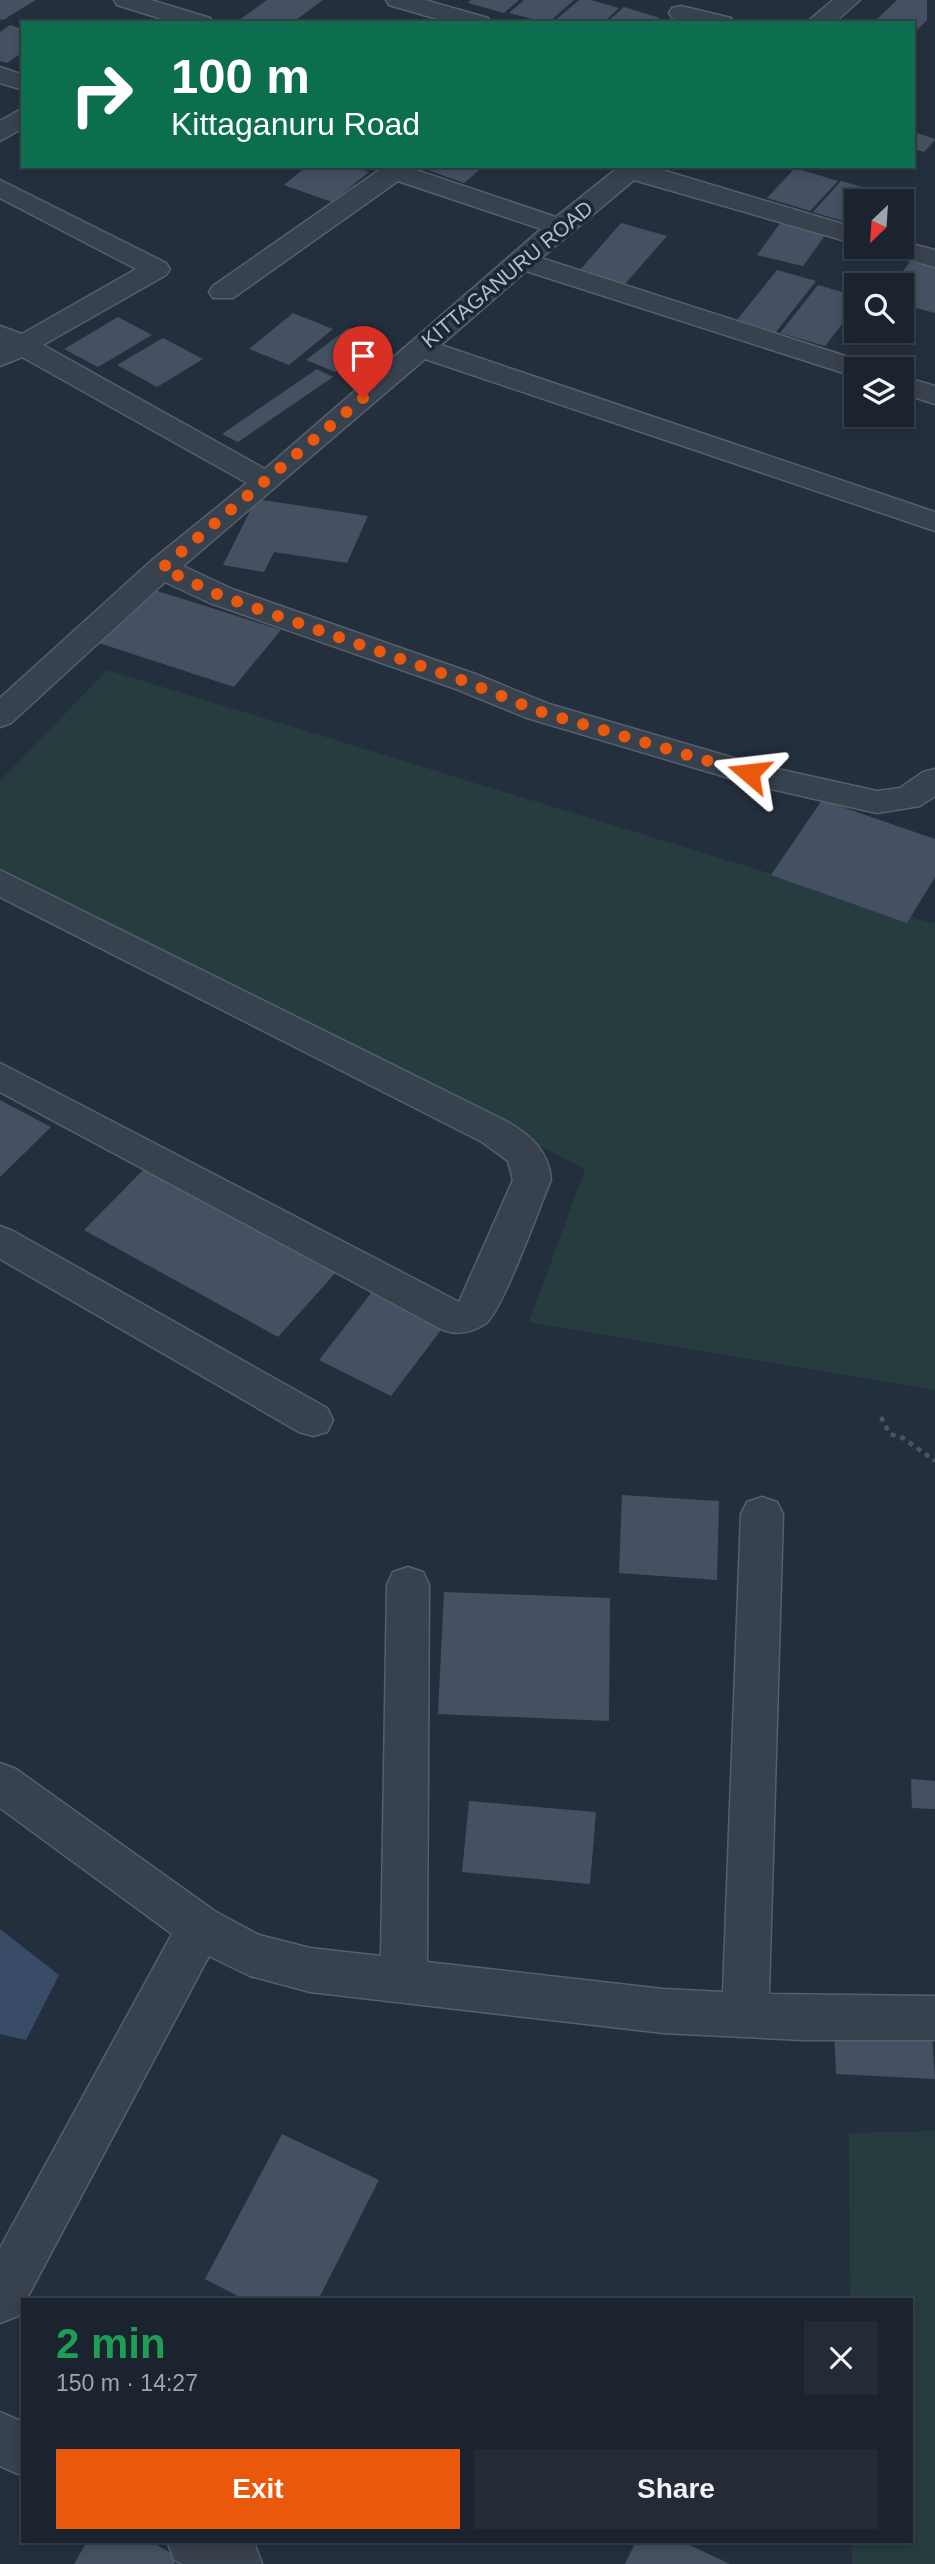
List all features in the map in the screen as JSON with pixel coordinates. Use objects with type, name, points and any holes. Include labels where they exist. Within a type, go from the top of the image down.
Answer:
[{"type":"street","points":[[126,0],[194,21]]},
{"type":"street","points":[[398,0],[472,21]]},
{"type":"street","points":[[821,21],[848,0]]},
{"type":"street","points":[[681,13],[714,21]]},
{"type":"street","points":[[0,75],[21,82]]},
{"type":"street","points":[[0,133],[21,117]]},
{"type":"street","points":[[223,292],[393,168],[560,228]]},
{"type":"street","points":[[633,168],[844,232]]},
{"type":"street","name":"KITTAGANURU ROAD","points":[[0,716],[162,568],[267,482],[521,260],[633,168]]},
{"type":"street","points":[[0,188],[156,269],[7,345]]},
{"type":"street","points":[[914,253],[935,259]]},
{"type":"street","points":[[521,260],[844,365]]},
{"type":"street","points":[[7,345],[267,482]]},
{"type":"street","points":[[421,348],[935,522]]},
{"type":"street","points":[[914,388],[935,394]]},
{"type":"street","points":[[162,568],[221,596],[467,682],[538,711],[749,773],[877,802],[908,798],[935,780]]},
{"type":"street","points":[[0,882],[495,1132],[523,1149],[532,1166],[532,1180],[479,1305],[472,1313],[457,1319],[0,1076]]},
{"type":"street","points":[[0,1241],[313,1420]]},
{"type":"street","points":[[745,2015],[762,1514]]},
{"type":"street","points":[[404,1981],[408,1585]]},
{"type":"street","points":[[0,1783],[200,1927],[250,1954],[310,1970],[663,2011],[935,2018]]},
{"type":"street","points":[[0,2298],[200,1927]]},
{"type":"street","points":[[0,2438],[21,2449]]},
{"type":"street","points":[[197,2543],[236,2564]]},
{"type":"path","points":[[881,1417],[890,1434],[903,1438],[935,1461]]},
{"type":"green space","points":[[107,670],[935,924],[935,1390],[529,1322],[585,1169],[0,873],[0,781]]},
{"type":"green space","points":[[935,2131],[935,2564],[852,2564],[852,2543],[913,2543],[913,2298],[850,2298],[849,2133]]},
{"type":"water","points":[[0,1929],[59,1975],[26,2040],[0,2034]]},
{"type":"building","points":[[0,0],[36,0],[3,20],[0,19]]},
{"type":"building","points":[[267,0],[323,0],[295,21],[238,21]]},
{"type":"building","points":[[471,0],[519,0],[504,13],[468,3]]},
{"type":"building","points":[[524,0],[574,0],[550,21],[509,13]]},
{"type":"building","points":[[579,0],[591,0],[619,8],[605,21],[554,21]]},
{"type":"building","points":[[897,0],[927,0],[927,20],[915,32],[915,21],[875,21]]},
{"type":"building","points":[[624,7],[660,18],[657,21],[608,21]]},
{"type":"building","points":[[10,25],[21,28],[21,53],[7,63],[0,61],[0,32]]},
{"type":"building","points":[[915,132],[935,139],[924,152],[915,149]]},
{"type":"building","points":[[305,168],[358,168],[369,172],[332,202],[284,185]]},
{"type":"building","points":[[422,168],[482,168],[464,183]]},
{"type":"building","points":[[795,168],[838,181],[810,211],[767,198]]},
{"type":"building","points":[[841,181],[869,189],[844,189],[844,221],[813,212]]},
{"type":"building","points":[[781,222],[826,234],[803,266],[757,255]]},
{"type":"building","points":[[621,223],[667,236],[625,284],[579,271]]},
{"type":"building","points":[[910,262],[935,268],[935,313],[914,307],[914,273],[901,273]]},
{"type":"building","points":[[777,270],[816,281],[776,332],[736,321]]},
{"type":"building","points":[[818,285],[844,293],[844,321],[825,346],[780,333]]},
{"type":"building","points":[[293,313],[333,329],[289,365],[249,349]]},
{"type":"building","points":[[118,317],[152,335],[98,367],[64,349]]},
{"type":"building","points":[[348,328],[376,340],[335,372],[306,360]]},
{"type":"building","points":[[163,338],[203,359],[157,387],[117,365]]},
{"type":"building","points":[[317,369],[333,377],[238,442],[222,434]]},
{"type":"building","points":[[256,499],[368,516],[347,563],[274,552],[264,572],[223,565]]},
{"type":"building","points":[[148,588],[281,630],[234,687],[99,643]]},
{"type":"building","points":[[822,800],[935,839],[935,877],[907,923],[771,875]]},
{"type":"building","points":[[0,1100],[51,1127],[0,1177]]},
{"type":"building","points":[[146,1167],[338,1270],[278,1337],[84,1230]]},
{"type":"building","points":[[375,1288],[447,1322],[391,1396],[319,1360]]},
{"type":"building","points":[[622,1495],[719,1501],[717,1580],[619,1573]]},
{"type":"building","points":[[444,1592],[610,1598],[609,1721],[438,1714]]},
{"type":"building","points":[[911,1779],[935,1781],[935,1809],[912,1808]]},
{"type":"building","points":[[469,1801],[596,1812],[590,1884],[462,1872]]},
{"type":"building","points":[[834,2027],[932,2033],[935,2079],[836,2074]]},
{"type":"building","points":[[282,2134],[379,2180],[319,2298],[241,2298],[205,2279]]},
{"type":"building","points":[[86,2543],[154,2543],[178,2557],[174,2564],[74,2564]]},
{"type":"building","points":[[635,2543],[685,2543],[730,2564],[625,2564]]},
{"type":"route","points":[[363,398],[267,482],[162,568],[221,596],[467,682],[538,711],[749,773]]}]
